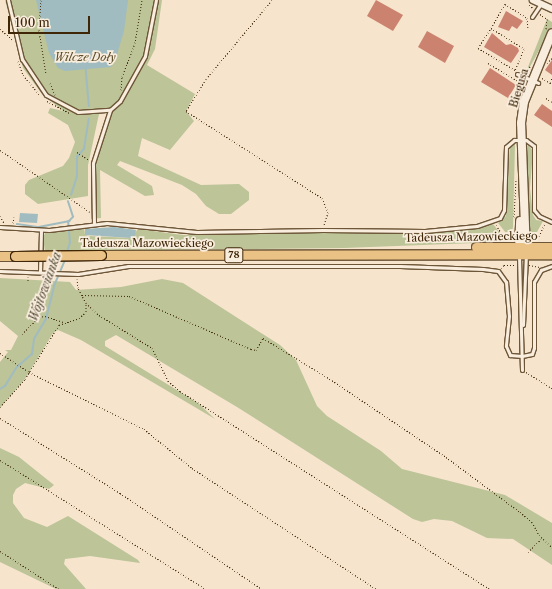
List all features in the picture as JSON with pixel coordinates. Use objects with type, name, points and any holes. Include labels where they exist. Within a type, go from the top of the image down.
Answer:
[{"type":"main road","name":"Tadeusza Mazowieckiego","points":[[0,256],[367,254],[552,247]]},
{"type":"main road","name":"Tadeusza Mazowieckiego","points":[[523,249],[552,254]]},
{"type":"street","points":[[533,0],[552,12]]},
{"type":"street","name":"Biegusa","points":[[523,249],[520,140],[524,102],[536,79],[552,33]]},
{"type":"lane","points":[[8,0],[19,48],[28,71],[46,95],[58,103],[78,112],[110,110]]},
{"type":"lane","points":[[92,224],[92,162],[110,110],[120,101],[147,51],[156,0]]},
{"type":"lane","points":[[532,17],[543,6]]},
{"type":"lane","points":[[517,74],[536,79]]},
{"type":"lane","points":[[0,227],[41,230],[65,229],[92,224],[118,224],[197,232],[323,230],[430,231],[477,226],[500,218],[504,210],[506,147],[510,142],[520,140],[531,142],[536,151],[534,210],[539,216],[552,222]]},
{"type":"lane","points":[[40,272],[41,230]]},
{"type":"lane","points":[[522,370],[523,249]]},
{"type":"lane","points":[[522,338],[523,249]]},
{"type":"lane","points":[[0,271],[78,274],[128,266],[400,266],[498,272],[506,282],[509,300],[507,351],[510,355],[522,356],[532,354],[534,348],[534,282],[541,270],[552,266]]},
{"type":"path","points":[[41,0],[39,30],[46,74]]},
{"type":"path","points":[[120,101],[120,84],[135,43],[142,0]]},
{"type":"path","points":[[272,0],[206,79],[186,111],[322,198],[328,212],[323,230]]},
{"type":"path","points":[[491,28],[524,49],[515,70],[478,48],[505,4],[527,18],[528,30]]},
{"type":"path","points":[[547,19],[552,12]]},
{"type":"path","points":[[0,29],[12,39]]},
{"type":"path","points":[[11,32],[14,44]]},
{"type":"path","points":[[543,69],[552,58]]},
{"type":"path","points":[[18,60],[23,74],[41,96]]},
{"type":"path","points":[[488,63],[522,83]]},
{"type":"path","points":[[549,82],[552,78]]},
{"type":"path","points":[[536,79],[552,84]]},
{"type":"path","points":[[50,83],[58,103]]},
{"type":"path","points":[[120,84],[124,86]]},
{"type":"path","points":[[50,93],[53,89]]},
{"type":"path","points":[[546,98],[552,102]]},
{"type":"path","points":[[46,100],[64,112],[77,114]]},
{"type":"path","points":[[0,150],[92,212]]},
{"type":"path","points":[[77,152],[92,162]]},
{"type":"path","points":[[92,156],[92,162]]},
{"type":"path","points":[[514,222],[516,175]]},
{"type":"path","points":[[90,204],[92,224]]},
{"type":"path","points":[[0,216],[4,220],[5,227]]},
{"type":"path","points":[[12,228],[14,217]]},
{"type":"path","points":[[512,236],[514,230]]},
{"type":"path","points":[[28,272],[28,281]]},
{"type":"path","points":[[78,274],[78,288],[86,303],[99,315],[152,348],[168,381],[180,391],[490,589]]},
{"type":"path","points":[[82,295],[129,296],[251,349],[256,350],[263,338],[327,377],[446,457],[526,517],[542,538],[552,547]]},
{"type":"path","points":[[0,407],[18,389],[56,328],[65,322],[84,315],[86,312],[86,303]]},
{"type":"path","points":[[22,334],[39,317],[45,316],[65,322]]},
{"type":"path","points":[[0,353],[29,372],[144,429],[192,468],[376,589]]},
{"type":"path","points":[[522,370],[552,388]]},
{"type":"path","points":[[0,418],[120,493],[262,589]]},
{"type":"path","points":[[0,460],[206,589]]},
{"type":"path","points":[[528,552],[542,538]]},
{"type":"path","points":[[0,551],[59,589]]},
{"type":"green space","name":"Wilcze Doły","points":[[5,0],[162,0],[155,49],[147,65],[195,94],[186,111],[194,121],[170,150],[142,138],[138,156],[201,185],[239,184],[249,192],[249,200],[231,214],[219,214],[206,206],[196,194],[182,185],[120,161],[117,165],[152,186],[154,195],[145,196],[100,170],[101,218],[91,219],[91,169],[110,111],[99,114],[88,165],[88,196],[38,204],[25,194],[25,185],[29,180],[63,166],[69,158],[75,142],[68,125],[48,113],[50,108],[63,111],[42,94],[23,68]]},
{"type":"green space","points":[[547,19],[552,22],[552,28],[524,77]]},
{"type":"green space","points":[[510,144],[515,144],[513,227],[512,232],[506,233],[498,223],[506,216]]},
{"type":"green space","points":[[528,145],[533,151],[530,188],[533,215],[536,220],[543,221],[537,232],[529,232],[525,149]]},
{"type":"green space","points":[[493,224],[500,233],[501,242],[344,248],[45,251],[43,238],[45,233],[84,227],[85,235],[89,236],[131,238],[138,229],[183,235],[308,232],[411,233],[471,230]]},
{"type":"green space","points":[[0,278],[70,282],[76,290],[121,287],[162,279],[183,283],[280,345],[296,360],[317,406],[327,416],[381,451],[402,469],[505,495],[552,523],[552,565],[513,539],[487,538],[452,521],[434,519],[422,522],[413,519],[237,407],[116,335],[105,341],[105,346],[198,403],[215,419],[81,340],[58,330],[53,333],[25,379],[0,408],[0,362],[8,352],[5,350],[11,350],[18,336],[0,321]]},
{"type":"green space","points":[[0,448],[19,457],[54,485],[49,489],[25,483],[16,489],[13,495],[13,503],[24,518],[47,527],[68,516],[138,560],[140,563],[90,556],[65,559],[64,564],[86,589],[56,589],[0,562]]},
{"type":"water","points":[[36,0],[128,0],[124,31],[115,61],[111,67],[65,71],[58,68],[49,53]]},
{"type":"water","points":[[20,213],[38,214],[37,223],[19,222]]},
{"type":"water","points":[[115,227],[136,230],[135,235],[131,238],[85,235],[85,229]]},
{"type":"building","points":[[376,0],[403,15],[393,31],[367,16]]},
{"type":"building","points":[[506,11],[523,21],[517,29],[512,26],[509,31],[498,27]]},
{"type":"building","points":[[427,31],[454,46],[445,63],[418,47]]},
{"type":"building","points":[[492,33],[506,45],[511,44],[518,48],[519,51],[511,63],[484,47]]},
{"type":"building","points":[[552,60],[552,75],[545,70]]},
{"type":"building","points":[[490,68],[516,85],[508,98],[481,82]]},
{"type":"building","points":[[542,104],[552,111],[552,127],[534,115]]},
{"type":"waterway","name":"Wójtowianka","points":[[86,68],[89,106]]},
{"type":"waterway","name":"Wójtowianka","points":[[71,195],[77,177],[77,157],[84,149],[89,119]]},
{"type":"waterway","name":"Wójtowianka","points":[[67,252],[70,243],[68,222],[73,217],[68,202]]},
{"type":"waterway","points":[[17,224],[39,227],[69,221]]},
{"type":"waterway","name":"Wójtowianka","points":[[0,389],[5,386],[17,367],[32,354],[34,339],[46,319],[54,286],[66,258]]}]
